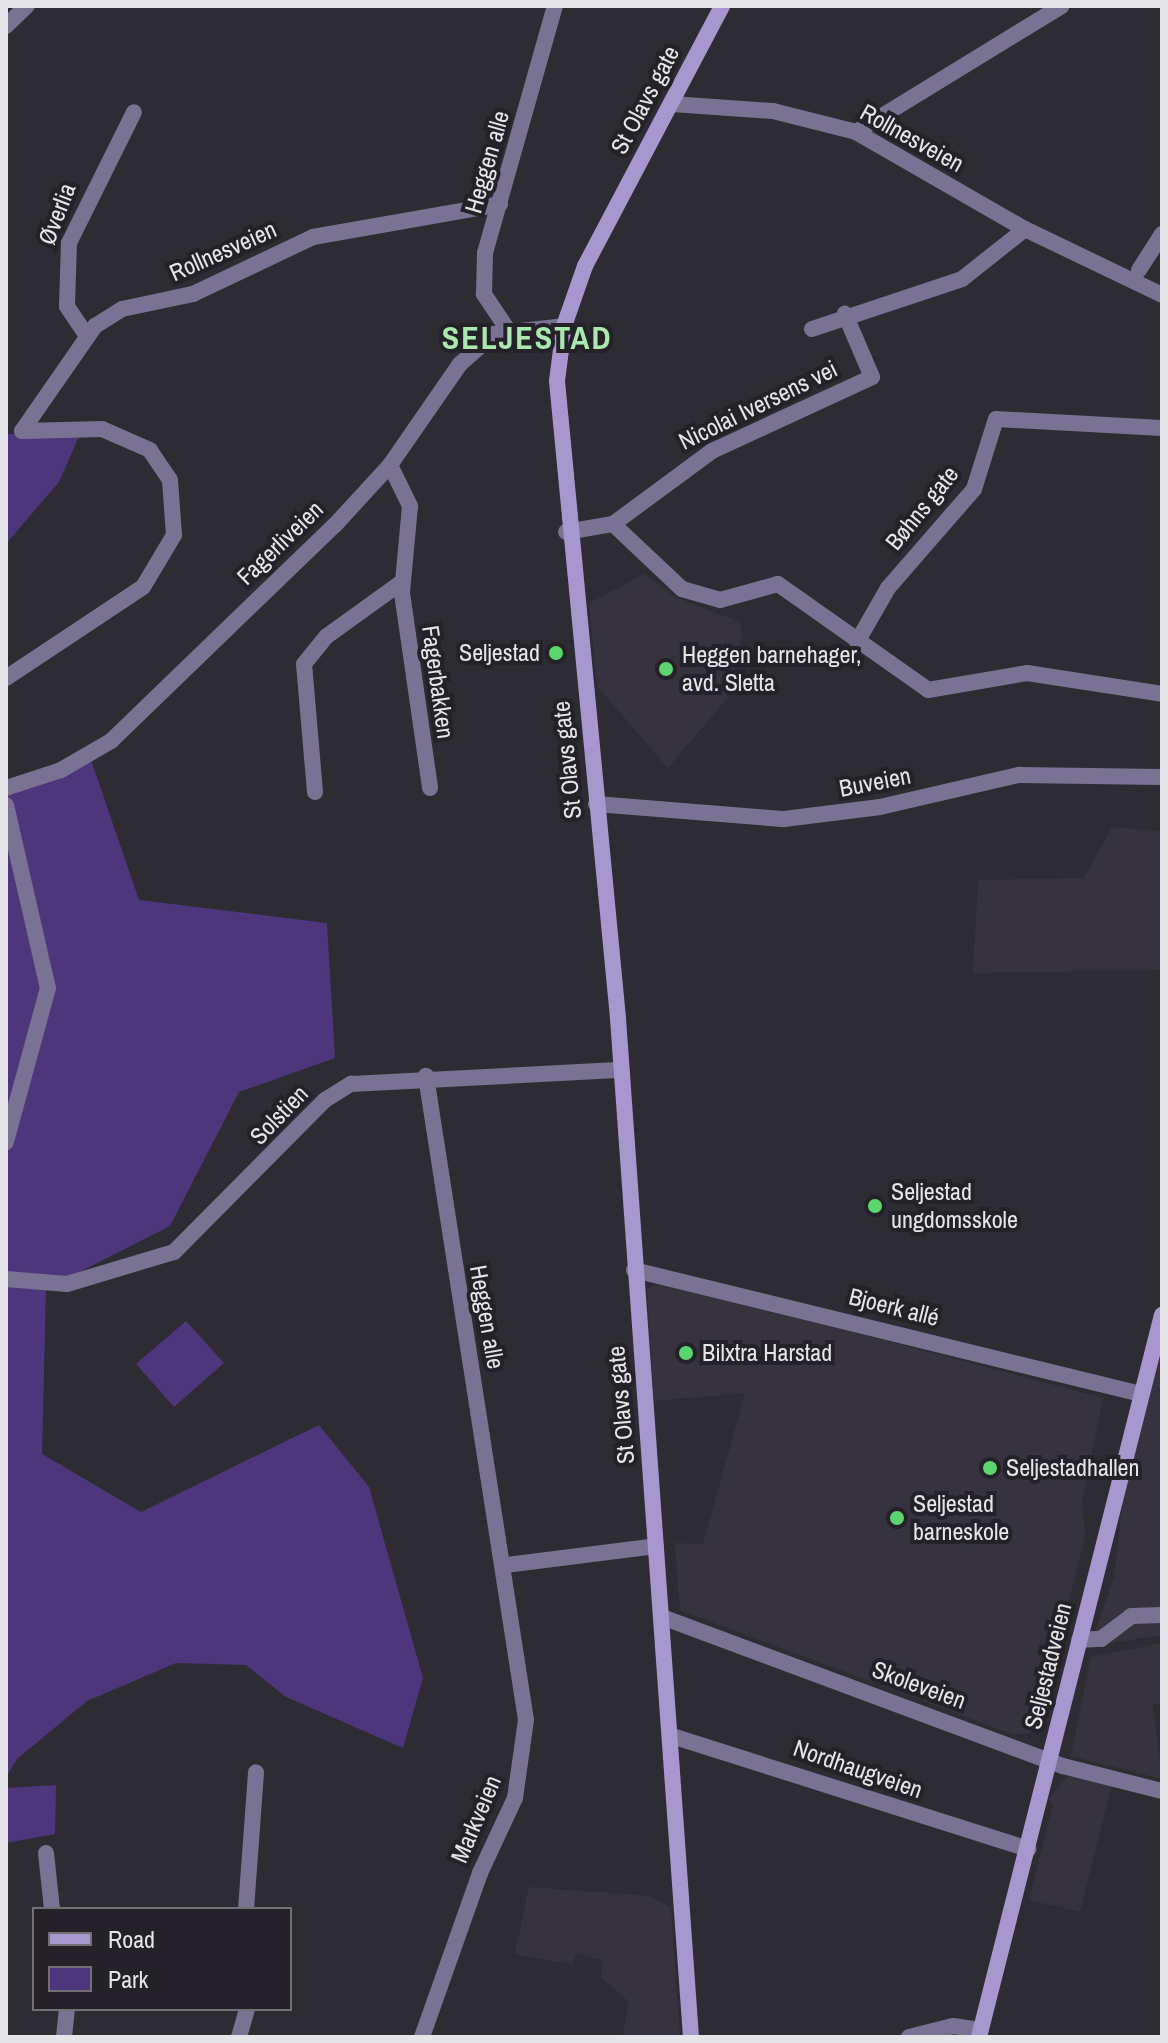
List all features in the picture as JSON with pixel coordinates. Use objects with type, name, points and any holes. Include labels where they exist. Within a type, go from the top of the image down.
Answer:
[{"type":"street","points":[[6,26],[27,6]]},
{"type":"street","name":"Heggen alle","points":[[506,327],[482,278],[555,6]]},
{"type":"street","name":"St Olavs gate","points":[[691,2037],[672,1736],[634,1270],[622,1070],[566,532],[557,410],[564,326],[595,244],[722,6]]},
{"type":"street","points":[[856,132],[1062,6]]},
{"type":"street","name":"Rollnesveien","points":[[672,104],[773,111],[856,132],[1025,229],[1162,295]]},
{"type":"street","name":"Øverlia","points":[[87,336],[67,306],[69,243],[134,112]]},
{"type":"street","name":"Rollnesveien","points":[[6,678],[143,587],[165,559],[177,517],[161,463],[134,439],[102,429],[22,431],[87,336],[122,309],[193,294],[313,237],[500,204]]},
{"type":"street","points":[[812,329],[845,314],[962,279],[1025,229]]},
{"type":"street","points":[[1139,270],[1162,234]]},
{"type":"street","name":"Nicolai Iversens vei","points":[[566,532],[613,524],[712,451],[872,377],[845,314]]},
{"type":"street","points":[[506,327],[564,326]]},
{"type":"street","name":"Fagerliveien","points":[[8,783],[111,741],[390,465],[460,364],[506,327]]},
{"type":"street","name":"Bøhns gate","points":[[857,642],[888,588],[974,489],[996,419],[1162,428]]},
{"type":"street","name":"Fagerbakken","points":[[390,465],[410,506],[402,582],[430,788]]},
{"type":"street","points":[[613,524],[682,589],[720,600],[778,584],[928,690],[1027,673],[1162,694]]},
{"type":"street","points":[[315,792],[304,664],[327,636],[402,582]]},
{"type":"street","name":"Buveien","points":[[596,804],[784,819],[895,804],[1019,775],[1162,777]]},
{"type":"street","points":[[6,805],[48,988],[6,1142]]},
{"type":"street","name":"Solstien","points":[[6,1279],[67,1284],[174,1252],[338,1091],[366,1079],[622,1070]]},
{"type":"street","name":"Heggen alle","points":[[426,1076],[506,1565]]},
{"type":"street","name":"Bjoerk allé","points":[[634,1270],[1141,1394]]},
{"type":"street","name":"Seljestadveien","points":[[909,2037],[953,2026],[980,2033],[1162,1315]]},
{"type":"street","points":[[506,1565],[656,1546]]},
{"type":"street","name":"Markveien","points":[[422,2037],[520,1782],[526,1686],[506,1565]]},
{"type":"street","points":[[1079,1640],[1101,1639],[1131,1616],[1162,1615]]},
{"type":"street","name":"Skoleveien","points":[[662,1617],[1049,1759],[1162,1791]]},
{"type":"street","name":"Nordhaugveien","points":[[672,1736],[1028,1849]]},
{"type":"street","points":[[246,1907],[256,1772]]},
{"type":"street","points":[[46,1853],[52,1907]]},
{"type":"street","points":[[64,2037],[67,2011]]},
{"type":"street","points":[[239,2037],[246,2011]]},
{"type":"shaded area","name":"Heggen barnehager, avd. Sletta","points":[[645,574],[675,597],[740,622],[742,634],[728,697],[668,768],[597,686],[589,603]]},
{"type":"shaded area","points":[[1112,827],[1162,831],[1162,970],[973,973],[978,880],[1084,878]]},
{"type":"shaded area","name":"Seljestad barneskole","points":[[664,1282],[1103,1398],[1082,1500],[1085,1537],[1035,1732],[1014,1735],[680,1610],[675,1543],[703,1544],[745,1393],[654,1401],[647,1289]]},
{"type":"shaded area","points":[[1162,1345],[1162,1635],[1111,1643],[1093,1638],[1114,1577],[1123,1499]]},
{"type":"shaded area","points":[[1162,1643],[1162,1703],[1153,1704],[1162,1779],[1071,1756],[1091,1657]]},
{"type":"shaded area","points":[[1068,1776],[1112,1785],[1080,1912],[1029,1900],[1053,1805],[1049,1798]]},
{"type":"shaded area","points":[[529,1887],[651,1896],[671,1908],[680,2037],[622,2037],[629,2002],[601,1977],[603,1960],[576,1954],[573,1965],[515,1954]]},
{"type":"green space","points":[[6,434],[80,434],[59,482],[6,544]]},
{"type":"green space","points":[[90,757],[139,900],[327,923],[335,1058],[239,1092],[170,1226],[46,1289],[42,1454],[141,1512],[319,1425],[369,1487],[423,1678],[403,1748],[286,1697],[246,1665],[176,1663],[87,1701],[17,1759],[6,1777],[6,786]]},
{"type":"green space","points":[[186,1321],[224,1363],[174,1407],[136,1364]]},
{"type":"green space","points":[[56,1785],[55,1834],[6,1843],[6,1788]]},
{"type":"place","name":"Seljestad","points":[[556,653]]},
{"type":"place","name":"Heggen barnehager, avd. Sletta","points":[[666,669]]},
{"type":"place","name":"Seljestad ungdomsskole","points":[[875,1206]]},
{"type":"place","name":"Bilxtra Harstad","points":[[686,1353]]},
{"type":"place","name":"Seljestadhallen","points":[[990,1468]]},
{"type":"place","name":"Seljestad barneskole","points":[[897,1518]]},
{"type":"district","name":"SELJESTAD","points":[[527,338]]}]
